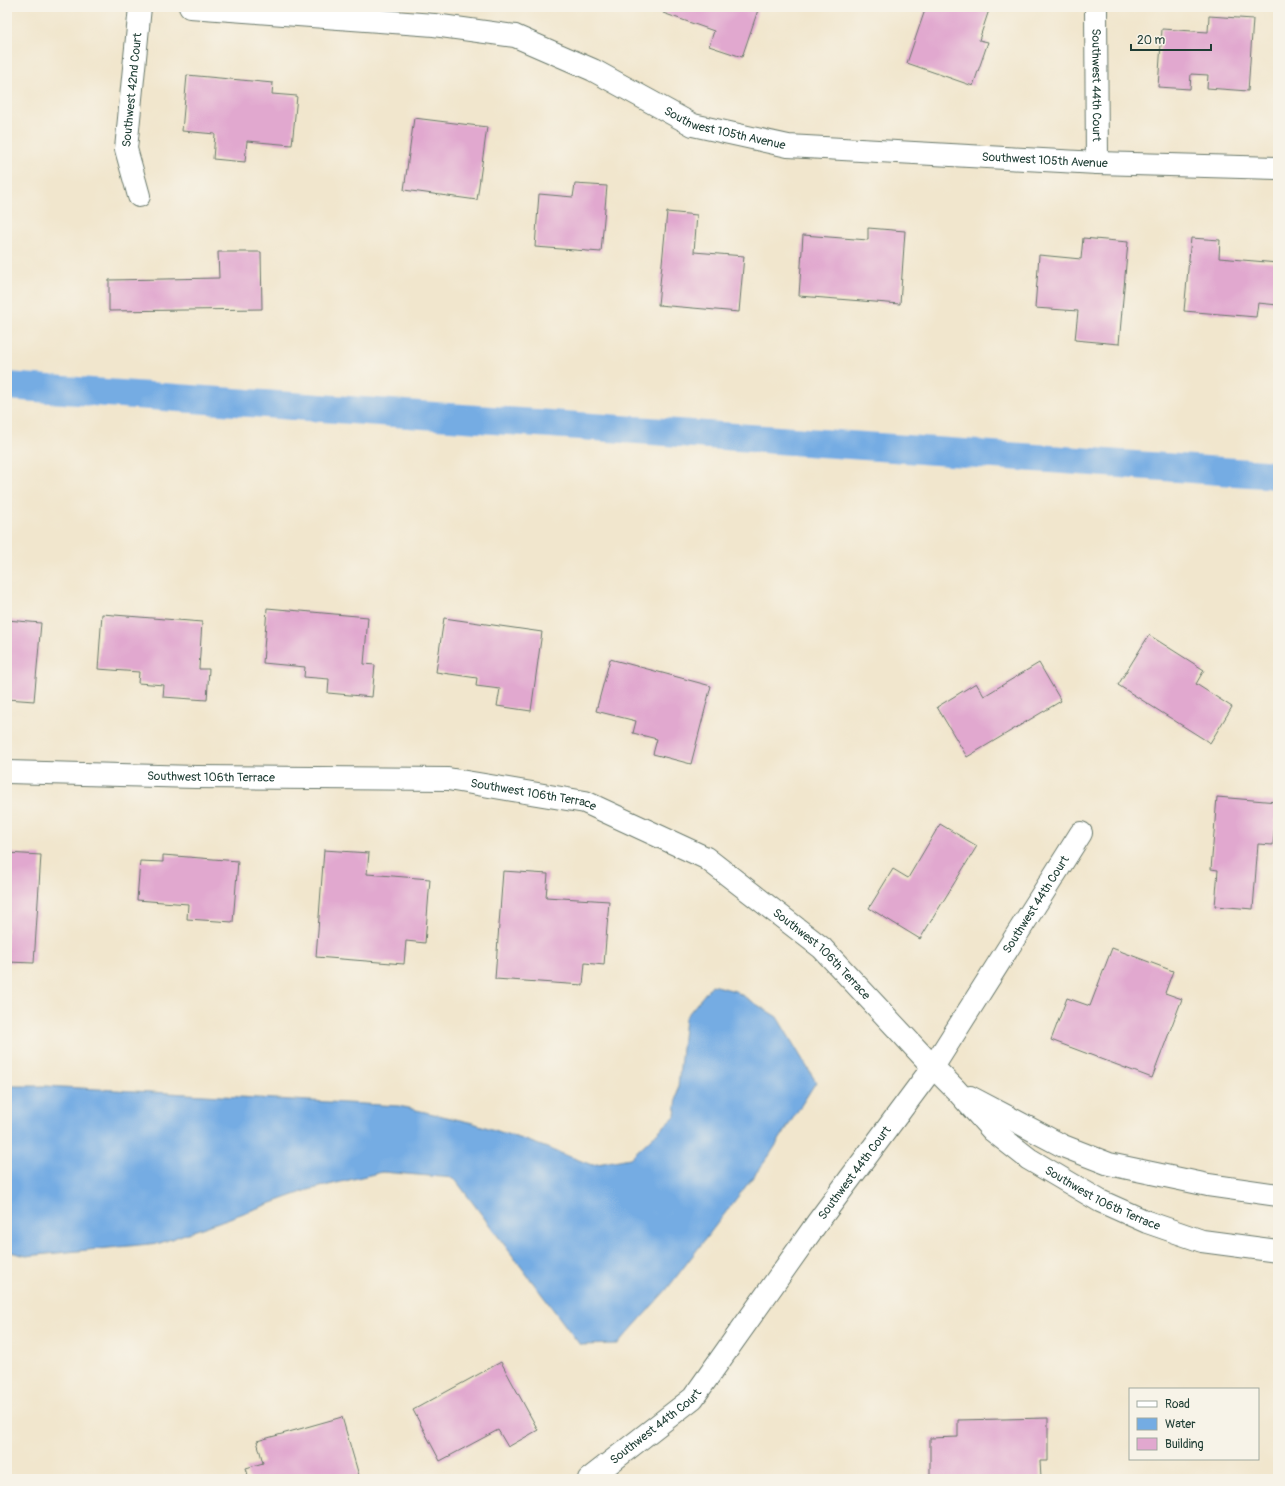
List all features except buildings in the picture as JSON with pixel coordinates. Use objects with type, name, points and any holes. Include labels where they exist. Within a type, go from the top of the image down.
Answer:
[{"type":"street","name":"Southwest 42nd Court","points":[[139,196],[126,149],[140,7]]},
{"type":"street","name":"Southwest 105th Avenue","points":[[190,7],[434,25],[515,36],[593,70],[693,125],[788,146],[1097,163],[1278,168]]},
{"type":"street","name":"Southwest 44th Court","points":[[1096,7],[1097,163]]},
{"type":"street","name":"Southwest 106th Terrace","points":[[7,772],[196,777],[448,779],[585,802],[706,858],[822,948],[992,1130],[1029,1159],[1100,1201],[1147,1222],[1202,1241],[1278,1251]]},
{"type":"street","name":"Southwest 44th Court","points":[[589,1479],[693,1398],[816,1223],[933,1067],[1081,833]]},
{"type":"street","name":"Southwest 106th Terrace","points":[[956,1090],[1063,1146],[1109,1164],[1208,1185],[1278,1195]]},
{"type":"water","points":[[712,985],[735,991],[777,1017],[816,1082],[769,1156],[667,1289],[618,1344],[580,1345],[454,1178],[382,1172],[308,1190],[160,1243],[26,1256],[7,1251],[7,1086],[45,1086],[399,1106],[473,1123],[534,1143],[592,1165],[630,1158],[675,1116],[685,1018]]},
{"type":"waterway","points":[[7,386],[1278,475]]}]
